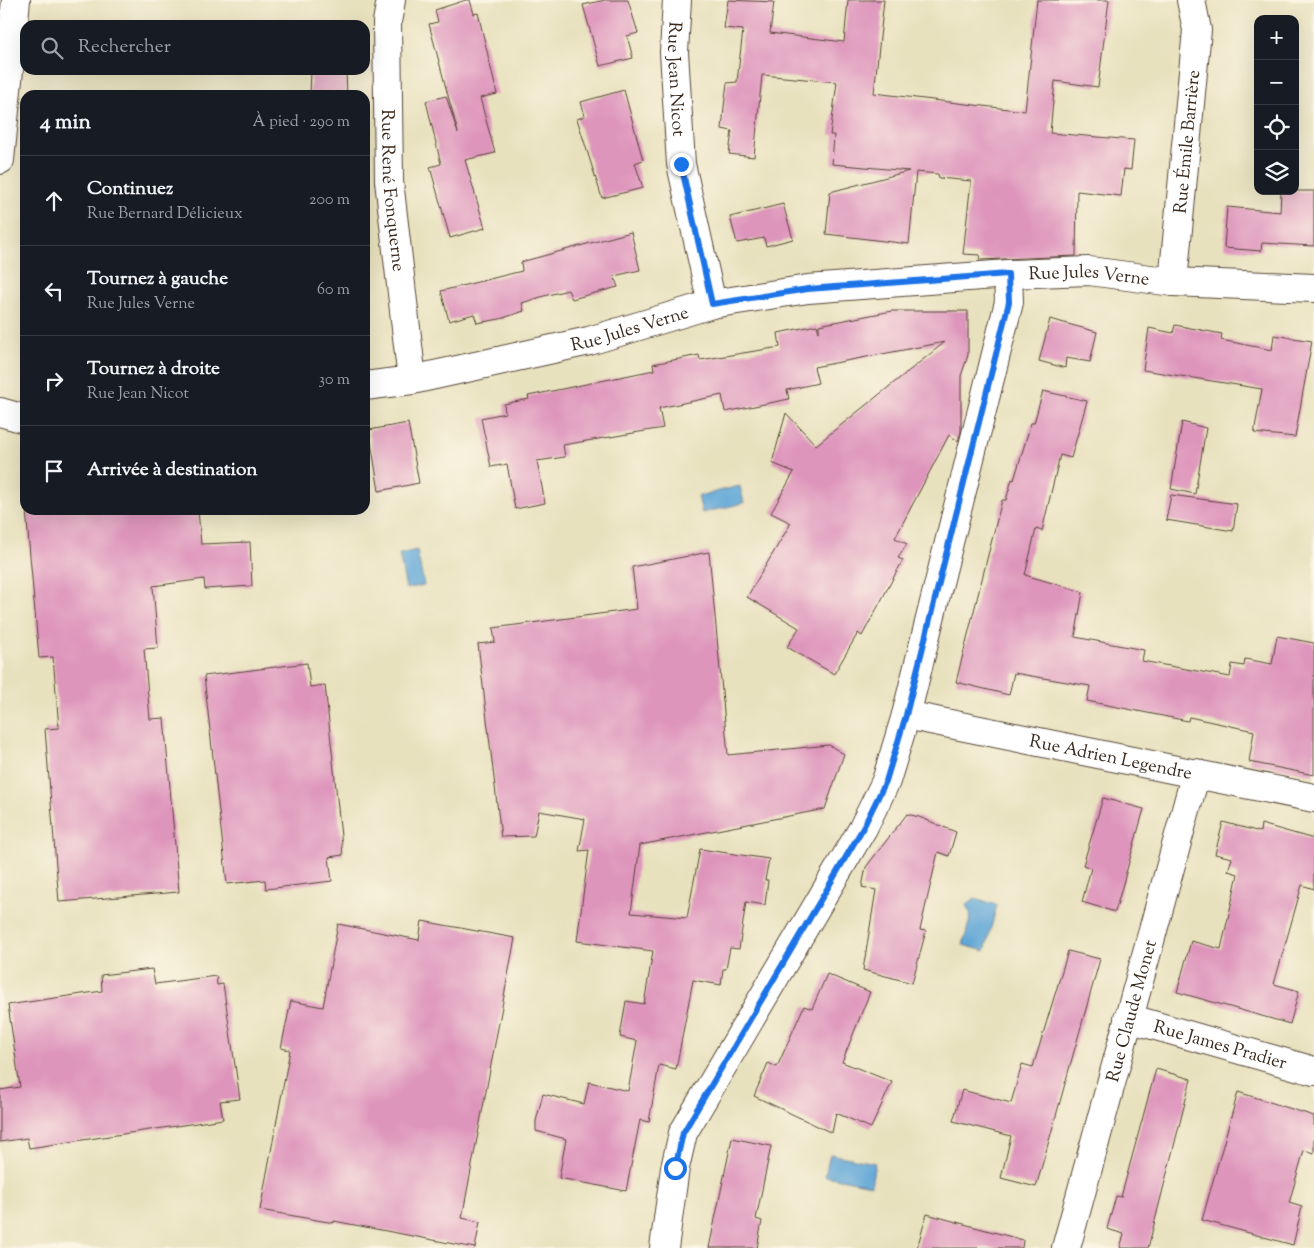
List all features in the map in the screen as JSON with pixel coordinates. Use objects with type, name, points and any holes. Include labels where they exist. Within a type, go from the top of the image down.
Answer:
[{"type":"street","points":[[0,160],[16,0]]},
{"type":"street","name":"Rue René Fonquerne","points":[[391,0],[387,22],[389,181],[412,380]]},
{"type":"street","name":"Rue Jean Nicot","points":[[677,0],[674,52],[681,164],[712,304]]},
{"type":"street","name":"Rue Émile Barrière","points":[[1173,282],[1197,30],[1192,0]]},
{"type":"street","name":"Rue Jules Verne","points":[[370,385],[412,380],[590,341],[712,304],[808,289],[1008,274],[1089,271],[1173,282],[1314,288]]},
{"type":"street","points":[[664,1248],[675,1168],[683,1133],[863,828],[886,781],[906,715],[1009,302],[1008,274]]},
{"type":"street","points":[[0,412],[20,418]]},
{"type":"street","name":"Rue Adrien Legendre","points":[[906,715],[1314,798]]},
{"type":"street","name":"Rue Claude Monet","points":[[1066,1248],[1196,773]]},
{"type":"street","name":"Rue James Pradier","points":[[1128,1018],[1314,1071]]},
{"type":"water","points":[[740,486],[744,503],[702,513],[698,496]]},
{"type":"water","points":[[417,550],[424,585],[406,589],[399,554]]},
{"type":"water","points":[[975,898],[997,905],[985,951],[963,945],[971,915],[966,905]]},
{"type":"water","points":[[830,1154],[875,1163],[871,1185],[825,1176]]},
{"type":"building","points":[[470,0],[474,14],[478,13],[497,94],[480,98],[495,153],[465,160],[485,228],[450,238],[430,167],[441,164],[426,101],[446,96],[458,133],[429,24],[438,22],[435,10]]},
{"type":"building","points":[[605,0],[628,0],[638,33],[627,36],[633,58],[600,66],[583,5]]},
{"type":"building","points":[[728,0],[774,2],[770,33],[844,42],[848,0],[884,0],[874,93],[1025,111],[1037,0],[1109,0],[1098,87],[1055,81],[1050,133],[1134,140],[1131,170],[1124,169],[1121,196],[1077,191],[1076,256],[979,260],[980,255],[963,254],[971,181],[939,178],[938,174],[916,172],[909,244],[826,234],[830,192],[909,171],[832,164],[834,135],[830,135],[837,82],[762,75],[754,157],[729,154],[732,131],[722,129],[724,107],[727,83],[737,82],[743,30],[724,28]]},
{"type":"building","points":[[311,75],[346,75],[347,90],[310,90]]},
{"type":"building","points":[[624,90],[643,160],[635,163],[643,188],[602,198],[577,119],[585,116],[581,102]]},
{"type":"building","points":[[1299,191],[1314,191],[1314,246],[1262,243],[1261,251],[1224,248],[1227,207],[1280,212],[1281,195],[1299,195]]},
{"type":"building","points":[[783,204],[793,239],[766,246],[764,238],[737,243],[730,217]]},
{"type":"building","points":[[631,232],[640,270],[614,276],[618,287],[572,299],[568,290],[544,296],[522,303],[524,311],[500,319],[477,323],[474,314],[449,321],[441,291],[522,271],[521,262]]},
{"type":"building","points":[[892,311],[968,311],[968,355],[961,376],[961,432],[958,441],[949,435],[895,538],[907,544],[898,558],[903,560],[862,636],[858,633],[834,674],[787,647],[799,628],[747,597],[791,523],[771,513],[794,472],[772,463],[786,413],[816,445],[945,342],[814,367],[818,383],[787,390],[789,399],[725,412],[722,395],[659,408],[663,428],[563,445],[565,457],[537,461],[545,503],[515,509],[507,464],[491,467],[481,418],[505,413],[504,404],[529,399],[528,396],[654,370],[653,364],[699,355],[700,360],[780,347],[778,333],[817,325],[819,332],[819,325]]},
{"type":"building","points":[[1050,319],[1097,332],[1090,362],[1066,358],[1065,368],[1039,361]]},
{"type":"building","points":[[1175,325],[1222,334],[1221,340],[1272,350],[1274,335],[1312,341],[1295,437],[1254,433],[1262,389],[1143,370],[1149,328],[1173,333]]},
{"type":"building","points":[[1043,391],[1087,401],[1071,458],[1060,455],[1042,531],[1036,529],[1025,575],[1083,592],[1075,637],[1144,650],[1142,661],[1230,677],[1232,664],[1244,666],[1245,659],[1272,664],[1277,636],[1314,643],[1314,775],[1249,762],[1254,731],[1189,717],[1188,721],[1087,701],[1090,686],[1014,673],[1009,695],[956,682],[1002,500],[1006,500],[1012,479],[1014,480]]},
{"type":"building","points":[[1182,422],[1206,428],[1195,494],[1171,489]]},
{"type":"building","points":[[408,423],[419,483],[379,491],[370,430]]},
{"type":"building","points":[[1171,495],[1237,504],[1233,531],[1166,520]]},
{"type":"building","points":[[26,515],[198,515],[201,544],[250,542],[252,586],[205,589],[204,579],[153,586],[158,648],[144,649],[150,719],[164,718],[179,892],[59,902],[45,729],[59,728],[53,657],[39,658]]},
{"type":"building","points":[[709,552],[728,755],[829,745],[844,754],[825,809],[640,845],[631,913],[687,918],[700,849],[769,859],[765,880],[768,880],[765,905],[746,902],[739,949],[730,948],[726,969],[723,969],[721,985],[693,980],[676,1069],[659,1065],[649,1122],[640,1120],[626,1191],[559,1178],[566,1139],[536,1131],[536,1121],[543,1094],[584,1104],[589,1082],[628,1091],[637,1041],[620,1037],[626,1001],[644,1004],[653,951],[577,941],[589,850],[579,851],[585,819],[539,811],[534,836],[501,837],[478,644],[495,642],[493,628],[637,609],[632,567]]},
{"type":"building","points":[[307,663],[310,687],[325,685],[343,855],[329,857],[332,881],[266,889],[265,880],[227,884],[204,676]]},
{"type":"building","points":[[1103,798],[1144,809],[1115,912],[1082,902],[1091,868],[1083,865]]},
{"type":"building","points":[[907,814],[956,832],[949,856],[938,852],[920,930],[926,931],[912,983],[863,970],[876,890],[862,887],[866,867]]},
{"type":"building","points":[[1223,822],[1260,832],[1261,824],[1314,839],[1314,889],[1302,885],[1274,984],[1299,991],[1290,1024],[1177,992],[1191,941],[1221,949],[1238,874],[1228,871],[1232,858],[1215,854]]},
{"type":"building","points":[[422,921],[515,938],[462,1218],[480,1222],[475,1248],[334,1221],[334,1223],[260,1210],[290,1050],[281,1048],[291,1001],[323,1007],[338,924],[419,940]]},
{"type":"building","points":[[1068,951],[1100,959],[1036,1187],[1001,1178],[1011,1136],[953,1121],[962,1090],[1011,1103],[1022,1064],[1033,1067]]},
{"type":"building","points":[[152,969],[155,984],[216,976],[217,985],[223,984],[240,1099],[220,1101],[223,1119],[29,1148],[27,1138],[0,1142],[0,1090],[20,1087],[8,1005],[102,991],[101,975]]},
{"type":"building","points":[[827,974],[870,992],[842,1062],[892,1082],[871,1128],[836,1113],[832,1133],[754,1096],[768,1063],[777,1067],[804,1006],[812,1009]]},
{"type":"building","points":[[1156,1069],[1191,1079],[1148,1248],[1120,1248],[1124,1234],[1107,1229],[1116,1196],[1121,1197]]},
{"type":"building","points":[[1238,1092],[1314,1116],[1314,1153],[1304,1150],[1289,1203],[1302,1207],[1293,1245],[1202,1220]]},
{"type":"building","points":[[732,1138],[771,1146],[756,1219],[762,1221],[757,1248],[709,1248]]},
{"type":"building","points":[[927,1214],[1023,1240],[1022,1248],[917,1248]]},
{"type":"route","points":[[675,1168],[683,1133],[863,828],[886,781],[906,715],[1009,302],[1008,274],[808,289],[712,304],[681,164]]}]
